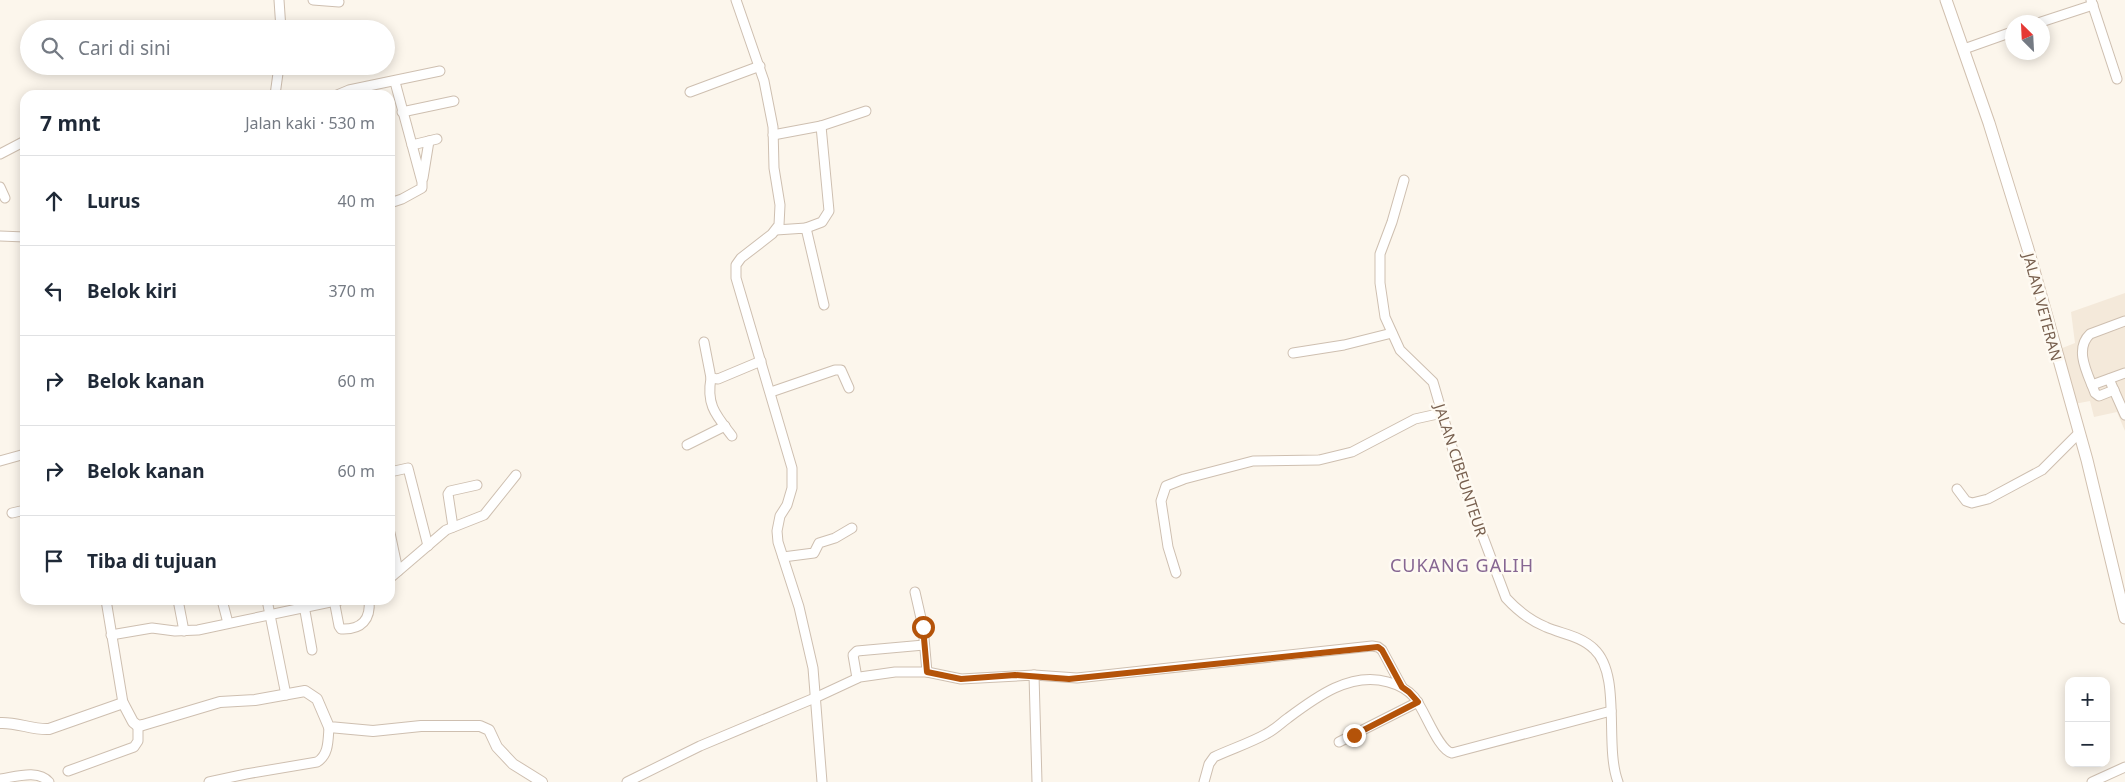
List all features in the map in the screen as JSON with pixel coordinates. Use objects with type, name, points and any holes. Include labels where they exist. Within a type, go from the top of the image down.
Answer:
[{"type":"main road","name":"JALAN VETERAN","points":[[1946,0],[1989,123],[2025,242],[2079,433],[2125,618]]},
{"type":"street","points":[[279,0],[280,20]]},
{"type":"street","points":[[313,0],[339,2]]},
{"type":"street","points":[[736,0],[760,66],[768,100],[773,135],[774,168],[780,205],[776,230],[741,258],[736,265],[735,272],[792,468],[793,479],[789,498],[777,525],[778,542],[798,607],[813,668],[822,782]]},
{"type":"street","points":[[2050,18],[2092,2],[2117,78]]},
{"type":"street","points":[[1964,49],[2005,34]]},
{"type":"street","points":[[690,92],[760,66]]},
{"type":"street","points":[[349,90],[395,82],[440,71]]},
{"type":"street","points":[[276,90],[278,75]]},
{"type":"street","points":[[395,82],[422,182]]},
{"type":"street","points":[[402,112],[454,101]]},
{"type":"street","points":[[773,135],[821,126],[866,111]]},
{"type":"street","points":[[776,230],[806,228],[822,222],[829,211],[821,126]]},
{"type":"street","points":[[395,201],[422,190],[422,182],[433,140],[412,145]]},
{"type":"street","points":[[0,154],[20,144]]},
{"type":"street","name":"JALAN CIBEUNTEUR","points":[[1404,180],[1392,222],[1380,254],[1379,268],[1383,307],[1392,334],[1400,350],[1430,378],[1462,481],[1506,598],[1520,612],[1544,627],[1577,637],[1596,650],[1605,666],[1610,684],[1613,767],[1618,782]]},
{"type":"street","points":[[0,187],[5,198]]},
{"type":"street","points":[[395,205],[402,199]]},
{"type":"street","points":[[806,228],[824,305]]},
{"type":"street","points":[[0,236],[20,237]]},
{"type":"street","points":[[2114,390],[2099,396],[2095,393],[2081,352],[2086,337],[2090,334],[2125,322]]},
{"type":"street","points":[[1293,353],[1344,346],[1392,334]]},
{"type":"street","points":[[704,342],[711,378],[708,396],[714,412],[732,436]]},
{"type":"street","points":[[711,378],[718,379],[761,361]]},
{"type":"street","points":[[771,392],[835,370],[841,370],[849,388]]},
{"type":"street","points":[[2092,385],[2125,373]]},
{"type":"street","points":[[2109,378],[2125,416]]},
{"type":"street","points":[[1176,573],[1168,547],[1161,501],[1166,486],[1184,479],[1253,461],[1319,460],[1352,452],[1416,419],[1442,413]]},
{"type":"street","points":[[687,445],[724,426]]},
{"type":"street","points":[[1957,489],[1966,501],[1972,503],[1988,499],[2042,470],[2079,433]]},
{"type":"street","points":[[0,461],[20,455]]},
{"type":"street","points":[[395,471],[408,468],[428,546]]},
{"type":"street","points":[[395,573],[446,530],[484,515],[516,475]]},
{"type":"street","points":[[453,527],[448,494],[450,491],[477,485]]},
{"type":"street","points":[[12,513],[20,511]]},
{"type":"street","points":[[783,557],[814,553],[819,543],[835,538],[852,528]]},
{"type":"street","points":[[395,556],[398,570]]},
{"type":"street","points":[[915,592],[923,627],[927,672]]},
{"type":"street","points":[[107,605],[123,703],[133,722],[138,726]]},
{"type":"street","points":[[179,605],[184,631]]},
{"type":"street","points":[[223,605],[228,623]]},
{"type":"street","points":[[268,605],[286,695]]},
{"type":"street","points":[[111,635],[152,628],[184,631],[270,615],[300,605]]},
{"type":"street","points":[[303,605],[312,650]]},
{"type":"street","points":[[337,605],[339,626],[341,629],[346,629],[367,620],[370,605]]},
{"type":"street","points":[[857,678],[853,655],[857,651],[924,645]]},
{"type":"street","points":[[627,782],[700,746],[857,678],[895,672],[927,672],[961,679],[1034,675],[1077,678],[1372,646],[1382,650],[1402,687]]},
{"type":"street","points":[[1034,675],[1037,782]]},
{"type":"street","points":[[1204,782],[1209,764],[1214,757],[1266,734],[1313,700],[1356,680],[1375,678],[1402,687],[1409,692],[1418,702],[1442,747],[1447,752],[1452,753],[1610,711]]},
{"type":"street","points":[[138,726],[220,702],[255,700],[305,691],[311,694],[320,704],[329,727],[326,754],[322,759],[317,762],[209,782]]},
{"type":"street","points":[[1339,742],[1418,702]]},
{"type":"street","points":[[0,723],[19,724],[38,730],[49,729],[123,703]]},
{"type":"street","points":[[68,771],[134,746],[138,741],[138,726]]},
{"type":"street","points":[[329,727],[373,731],[421,726],[480,726],[489,730],[497,747],[527,778],[542,782]]},
{"type":"street","points":[[2092,782],[2125,767]]},
{"type":"street","points":[[0,779],[36,775],[43,776],[49,782]]},
{"type":"shaded area","points":[[2125,293],[2125,431],[2117,412],[2094,417],[2090,401],[2074,404],[2060,349],[2075,343],[2071,312]]},
{"type":"district","name":"CUKANG GALIH","points":[[1462,565]]},
{"type":"route","points":[[923,627],[927,672],[961,679],[1015,675],[1069,679],[1305,655],[1372,646],[1378,647],[1382,650],[1402,687],[1418,702],[1354,735]]}]
